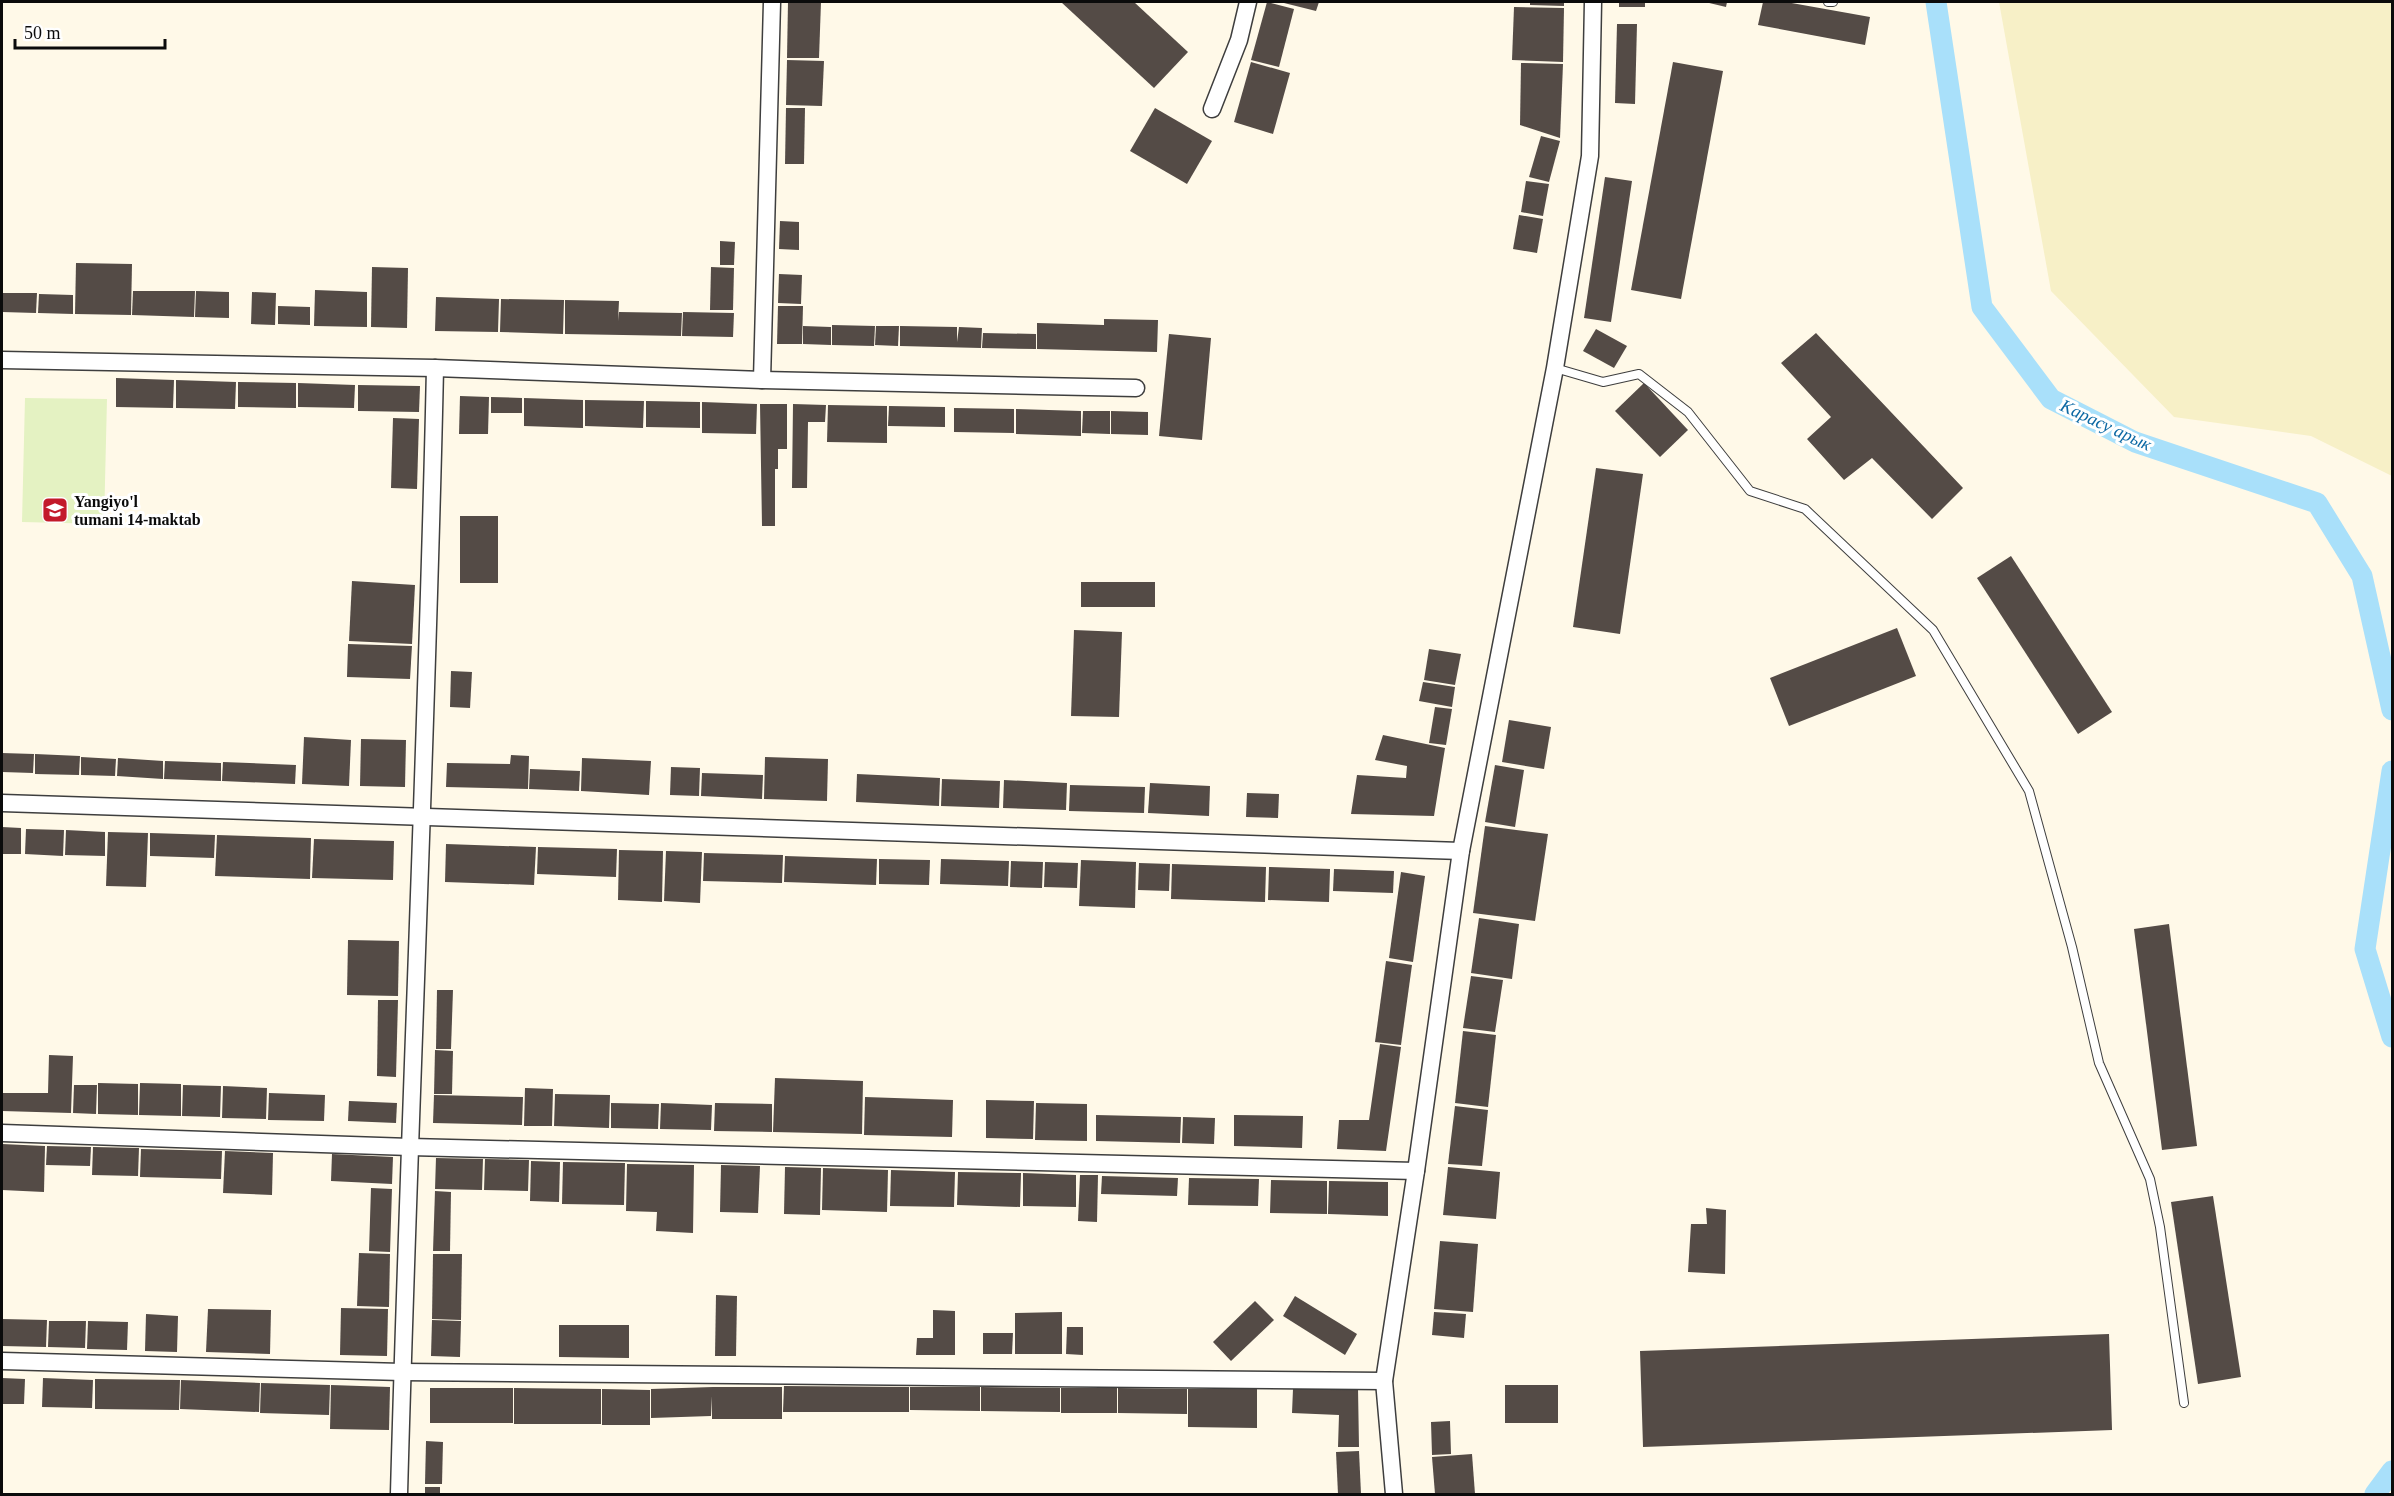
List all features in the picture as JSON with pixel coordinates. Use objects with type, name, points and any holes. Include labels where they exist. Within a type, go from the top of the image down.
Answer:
[{"type":"street","points":[[762,380],[772,2]]},
{"type":"street","points":[[1212,109],[1239,40],[1248,2]]},
{"type":"street","points":[[1394,1494],[1384,1381],[1461,851],[1555,368],[1590,156],[1593,2]]},
{"type":"street","points":[[2,360],[435,368],[762,380],[1136,388]]},
{"type":"street","points":[[399,1494],[420,816],[429,616],[435,368]]},
{"type":"street","points":[[2,803],[1461,851]]},
{"type":"street","points":[[2,1133],[410,1147],[1416,1171]]},
{"type":"street","points":[[2,1361],[402,1372],[1384,1381]]},
{"type":"lane","points":[[1555,368],[1603,382],[1639,374],[1688,412],[1750,491],[1805,509],[1933,630],[2029,791],[2072,947],[2099,1063],[2150,1179],[2160,1227],[2184,1403]]},
{"type":"shaded area","points":[[1999,2],[2392,2],[2392,476],[2311,436],[2174,417],[2051,291]]},
{"type":"green space","points":[[25,398],[107,399],[104,524],[22,522]]},
{"type":"building","points":[[788,2],[821,2],[819,58],[787,58]]},
{"type":"building","points":[[1061,2],[1134,2],[1188,52],[1154,88]]},
{"type":"building","points":[[1267,2],[1294,9],[1279,67],[1251,60]]},
{"type":"building","points":[[1280,2],[1319,2],[1316,11]]},
{"type":"building","points":[[1530,2],[1564,2],[1564,6],[1530,5]]},
{"type":"building","points":[[1619,2],[1645,2],[1645,7],[1619,7]]},
{"type":"building","points":[[1705,2],[1727,2],[1726,7]]},
{"type":"building","points":[[1763,2],[1786,2],[1870,17],[1865,45],[1758,25]]},
{"type":"building","points":[[1514,7],[1564,8],[1563,62],[1512,60]]},
{"type":"building","points":[[1617,24],[1637,24],[1635,104],[1615,103]]},
{"type":"building","points":[[787,60],[824,61],[822,106],[786,105]]},
{"type":"building","points":[[1251,62],[1290,73],[1273,134],[1234,122]]},
{"type":"building","points":[[1673,62],[1723,71],[1681,299],[1631,290]]},
{"type":"building","points":[[1521,63],[1563,64],[1560,138],[1520,125]]},
{"type":"building","points":[[786,108],[805,108],[804,164],[785,164]]},
{"type":"building","points":[[1155,108],[1212,141],[1187,184],[1130,151]]},
{"type":"building","points":[[1541,136],[1560,141],[1549,182],[1529,177]]},
{"type":"building","points":[[1605,177],[1632,181],[1611,322],[1584,318]]},
{"type":"building","points":[[1526,181],[1549,184],[1543,216],[1521,212]]},
{"type":"building","points":[[1519,215],[1543,219],[1537,253],[1513,249]]},
{"type":"building","points":[[780,221],[799,222],[799,250],[779,249]]},
{"type":"building","points":[[720,241],[735,242],[734,265],[720,265]]},
{"type":"building","points":[[76,263],[132,264],[131,315],[75,314]]},
{"type":"building","points":[[372,267],[408,268],[407,328],[371,327]]},
{"type":"building","points":[[711,267],[734,268],[733,310],[710,310]]},
{"type":"building","points":[[779,274],[802,275],[801,304],[778,303]]},
{"type":"building","points":[[315,290],[367,292],[367,327],[314,326]]},
{"type":"building","points":[[133,291],[195,291],[194,317],[132,315]]},
{"type":"building","points":[[196,291],[229,292],[229,318],[195,317]]},
{"type":"building","points":[[252,292],[276,293],[275,325],[251,324]]},
{"type":"building","points":[[2,293],[37,293],[36,313],[2,312]]},
{"type":"building","points":[[39,294],[73,295],[73,314],[38,313]]},
{"type":"building","points":[[436,297],[499,299],[498,332],[435,331]]},
{"type":"building","points":[[501,299],[564,300],[563,334],[500,332]]},
{"type":"building","points":[[565,300],[619,301],[618,321],[619,312],[682,313],[681,336],[565,334]]},
{"type":"building","points":[[278,306],[310,307],[310,325],[278,324]]},
{"type":"building","points":[[778,306],[803,306],[802,344],[777,344]]},
{"type":"building","points":[[683,312],[734,313],[733,337],[682,336]]},
{"type":"building","points":[[1104,319],[1158,320],[1157,352],[1037,349],[1037,323],[1104,325]]},
{"type":"building","points":[[832,325],[875,326],[874,346],[832,345]]},
{"type":"building","points":[[803,326],[831,327],[831,345],[803,344]]},
{"type":"building","points":[[876,326],[899,326],[898,346],[875,345]]},
{"type":"building","points":[[900,326],[957,327],[957,342],[959,327],[982,328],[981,348],[900,346]]},
{"type":"building","points":[[1596,329],[1627,346],[1614,368],[1583,351]]},
{"type":"building","points":[[983,333],[1036,334],[1036,349],[982,348]]},
{"type":"building","points":[[1816,333],[1963,488],[1932,519],[1872,458],[1844,480],[1807,439],[1831,417],[1781,363]]},
{"type":"building","points":[[1169,334],[1211,338],[1202,440],[1159,436]]},
{"type":"building","points":[[116,378],[174,380],[173,408],[116,407]]},
{"type":"building","points":[[176,380],[236,382],[235,409],[176,408]]},
{"type":"building","points":[[238,382],[296,383],[296,408],[238,407]]},
{"type":"building","points":[[298,383],[355,385],[354,408],[298,407]]},
{"type":"building","points":[[1644,383],[1688,430],[1660,457],[1615,411]]},
{"type":"building","points":[[358,385],[420,386],[419,412],[358,411]]},
{"type":"building","points":[[460,396],[489,397],[488,434],[459,434]]},
{"type":"building","points":[[491,397],[522,398],[522,413],[491,413]]},
{"type":"building","points":[[524,398],[583,400],[583,428],[524,426]]},
{"type":"building","points":[[585,400],[644,401],[643,428],[585,426]]},
{"type":"building","points":[[646,401],[700,402],[700,428],[646,427]]},
{"type":"building","points":[[702,402],[757,404],[756,434],[702,433]]},
{"type":"building","points":[[760,404],[787,404],[787,449],[778,449],[778,469],[775,469],[775,526],[762,526]]},
{"type":"building","points":[[793,404],[826,405],[825,422],[808,422],[807,488],[792,488]]},
{"type":"building","points":[[828,405],[887,406],[887,443],[827,442]]},
{"type":"building","points":[[889,406],[945,407],[945,427],[888,426]]},
{"type":"building","points":[[954,408],[1014,409],[1014,433],[954,432]]},
{"type":"building","points":[[1016,409],[1081,411],[1081,436],[1016,434]]},
{"type":"building","points":[[1083,411],[1110,411],[1110,434],[1082,433]]},
{"type":"building","points":[[1111,411],[1148,412],[1148,435],[1111,434]]},
{"type":"building","points":[[393,418],[419,419],[417,489],[391,488]]},
{"type":"building","points":[[1596,468],[1643,474],[1620,634],[1573,627]]},
{"type":"building","points":[[460,516],[498,516],[498,583],[460,583]]},
{"type":"building","points":[[2011,556],[2112,712],[2078,734],[1977,578]]},
{"type":"building","points":[[352,581],[415,585],[412,644],[349,641]]},
{"type":"building","points":[[1081,582],[1155,582],[1155,607],[1081,607]]},
{"type":"building","points":[[1897,628],[1916,676],[1789,726],[1770,678]]},
{"type":"building","points":[[1074,630],[1122,632],[1119,717],[1071,716]]},
{"type":"building","points":[[348,644],[412,646],[410,679],[347,677]]},
{"type":"building","points":[[1429,649],[1461,654],[1455,685],[1424,680]]},
{"type":"building","points":[[451,671],[472,672],[470,708],[450,707]]},
{"type":"building","points":[[1423,682],[1455,687],[1452,707],[1419,701]]},
{"type":"building","points":[[1435,707],[1452,709],[1446,745],[1429,743]]},
{"type":"building","points":[[1509,720],[1551,727],[1544,769],[1502,762]]},
{"type":"building","points":[[1383,735],[1445,748],[1434,816],[1351,814],[1357,775],[1406,778],[1407,766],[1375,760]]},
{"type":"building","points":[[304,737],[351,740],[349,786],[302,784]]},
{"type":"building","points":[[361,739],[406,740],[405,787],[360,786]]},
{"type":"building","points":[[2,753],[34,754],[33,773],[2,772]]},
{"type":"building","points":[[35,754],[80,756],[79,775],[35,774]]},
{"type":"building","points":[[511,755],[529,756],[528,789],[446,787],[447,763],[510,764]]},
{"type":"building","points":[[81,757],[116,759],[115,776],[81,775]]},
{"type":"building","points":[[765,757],[828,759],[827,801],[764,799]]},
{"type":"building","points":[[118,758],[163,761],[163,779],[117,776]]},
{"type":"building","points":[[582,758],[651,761],[649,795],[581,791]]},
{"type":"building","points":[[165,761],[221,763],[221,781],[164,779]]},
{"type":"building","points":[[223,762],[296,765],[295,784],[222,781]]},
{"type":"building","points":[[1495,765],[1524,770],[1515,827],[1485,822]]},
{"type":"building","points":[[671,767],[700,768],[699,796],[670,795]]},
{"type":"building","points":[[530,769],[580,771],[579,791],[529,789]]},
{"type":"building","points":[[702,773],[763,775],[762,799],[701,796]]},
{"type":"building","points":[[857,774],[940,778],[939,806],[856,802]]},
{"type":"building","points":[[942,779],[1000,781],[999,808],[941,806]]},
{"type":"building","points":[[1004,780],[1067,783],[1066,810],[1003,808]]},
{"type":"building","points":[[1150,783],[1210,786],[1209,816],[1148,813]]},
{"type":"building","points":[[1070,785],[1145,787],[1144,813],[1069,811]]},
{"type":"building","points":[[1247,793],[1279,794],[1278,818],[1246,817]]},
{"type":"building","points":[[1485,826],[1548,834],[1535,921],[1473,913]]},
{"type":"building","points":[[2,827],[21,828],[21,854],[2,854]]},
{"type":"building","points":[[26,829],[64,830],[63,856],[25,854]]},
{"type":"building","points":[[66,830],[105,832],[105,856],[65,855]]},
{"type":"building","points":[[108,832],[148,833],[146,887],[106,886]]},
{"type":"building","points":[[150,833],[215,835],[214,858],[150,856]]},
{"type":"building","points":[[217,835],[311,838],[310,879],[215,876]]},
{"type":"building","points":[[314,839],[394,841],[393,880],[312,878]]},
{"type":"building","points":[[446,844],[536,847],[534,885],[445,882]]},
{"type":"building","points":[[538,847],[617,849],[616,877],[537,874]]},
{"type":"building","points":[[619,850],[663,851],[662,902],[618,900]]},
{"type":"building","points":[[666,851],[702,852],[700,903],[664,901]]},
{"type":"building","points":[[704,853],[783,855],[782,883],[703,881]]},
{"type":"building","points":[[785,856],[877,859],[876,885],[784,882]]},
{"type":"building","points":[[879,859],[930,860],[929,885],[879,884]]},
{"type":"building","points":[[941,859],[1009,861],[1008,886],[940,884]]},
{"type":"building","points":[[1081,860],[1136,862],[1135,908],[1079,906]]},
{"type":"building","points":[[1011,861],[1043,862],[1042,888],[1010,887]]},
{"type":"building","points":[[1045,862],[1078,863],[1077,888],[1044,887]]},
{"type":"building","points":[[1139,863],[1170,864],[1169,891],[1138,890]]},
{"type":"building","points":[[1172,864],[1266,867],[1265,902],[1171,899]]},
{"type":"building","points":[[1269,867],[1330,869],[1329,902],[1268,900]]},
{"type":"building","points":[[1334,869],[1394,871],[1393,893],[1333,891]]},
{"type":"building","points":[[1401,872],[1425,876],[1413,962],[1389,958]]},
{"type":"building","points":[[1479,918],[1519,924],[1512,979],[1471,973]]},
{"type":"building","points":[[2169,924],[2197,1146],[2162,1150],[2134,929]]},
{"type":"building","points":[[348,940],[399,941],[398,996],[347,995]]},
{"type":"building","points":[[1386,961],[1412,965],[1401,1045],[1375,1042]]},
{"type":"building","points":[[1471,976],[1503,980],[1495,1032],[1463,1028]]},
{"type":"building","points":[[437,990],[453,990],[451,1049],[436,1049]]},
{"type":"building","points":[[378,1000],[398,1000],[396,1077],[377,1076]]},
{"type":"building","points":[[1463,1031],[1496,1035],[1488,1107],[1455,1103]]},
{"type":"building","points":[[1380,1044],[1401,1047],[1386,1151],[1337,1149],[1339,1120],[1369,1120]]},
{"type":"building","points":[[435,1050],[453,1051],[452,1094],[434,1094]]},
{"type":"building","points":[[49,1055],[73,1056],[71,1113],[2,1111],[2,1093],[48,1093]]},
{"type":"building","points":[[775,1078],[863,1081],[862,1134],[773,1132]]},
{"type":"building","points":[[98,1083],[138,1084],[138,1115],[98,1114]]},
{"type":"building","points":[[140,1083],[181,1084],[181,1116],[139,1115]]},
{"type":"building","points":[[74,1085],[97,1085],[96,1114],[73,1113]]},
{"type":"building","points":[[183,1085],[221,1086],[220,1117],[182,1116]]},
{"type":"building","points":[[223,1086],[267,1088],[266,1119],[222,1118]]},
{"type":"building","points":[[525,1088],[553,1089],[552,1126],[524,1126]]},
{"type":"building","points":[[269,1093],[325,1095],[324,1121],[268,1120]]},
{"type":"building","points":[[555,1094],[610,1095],[609,1128],[554,1126]]},
{"type":"building","points":[[434,1095],[523,1097],[522,1125],[433,1123]]},
{"type":"building","points":[[865,1097],[953,1100],[952,1137],[864,1135]]},
{"type":"building","points":[[986,1100],[1034,1101],[1033,1139],[986,1138]]},
{"type":"building","points":[[349,1101],[397,1103],[396,1123],[348,1121]]},
{"type":"building","points":[[611,1103],[659,1104],[658,1129],[611,1128]]},
{"type":"building","points":[[661,1103],[712,1105],[711,1130],[660,1129]]},
{"type":"building","points":[[715,1103],[772,1104],[772,1132],[714,1131]]},
{"type":"building","points":[[1036,1103],[1087,1104],[1087,1141],[1035,1140]]},
{"type":"building","points":[[1455,1106],[1488,1110],[1482,1166],[1448,1164]]},
{"type":"building","points":[[1096,1115],[1181,1117],[1180,1143],[1096,1141]]},
{"type":"building","points":[[1234,1115],[1303,1116],[1302,1148],[1234,1146]]},
{"type":"building","points":[[1183,1117],[1215,1118],[1214,1144],[1182,1143]]},
{"type":"building","points":[[2,1144],[45,1146],[44,1192],[2,1190]]},
{"type":"building","points":[[47,1146],[91,1147],[90,1166],[46,1165]]},
{"type":"building","points":[[93,1147],[139,1148],[138,1176],[92,1175]]},
{"type":"building","points":[[141,1149],[222,1151],[221,1179],[140,1177]]},
{"type":"building","points":[[225,1151],[273,1153],[272,1195],[223,1193]]},
{"type":"building","points":[[332,1154],[393,1157],[392,1184],[331,1181]]},
{"type":"building","points":[[436,1158],[483,1159],[482,1190],[435,1189]]},
{"type":"building","points":[[485,1159],[529,1160],[528,1191],[484,1190]]},
{"type":"building","points":[[531,1161],[560,1162],[559,1202],[530,1201]]},
{"type":"building","points":[[563,1162],[625,1163],[624,1205],[562,1204]]},
{"type":"building","points":[[627,1164],[694,1165],[693,1233],[656,1231],[657,1212],[626,1211]]},
{"type":"building","points":[[721,1165],[760,1166],[758,1213],[720,1212]]},
{"type":"building","points":[[785,1167],[821,1168],[820,1215],[784,1214]]},
{"type":"building","points":[[1448,1167],[1500,1172],[1496,1219],[1443,1215]]},
{"type":"building","points":[[823,1168],[888,1170],[887,1212],[822,1210]]},
{"type":"building","points":[[891,1170],[955,1172],[954,1207],[890,1206]]},
{"type":"building","points":[[958,1172],[1021,1173],[1020,1207],[957,1205]]},
{"type":"building","points":[[1023,1173],[1076,1175],[1076,1207],[1023,1206]]},
{"type":"building","points":[[1080,1175],[1098,1175],[1097,1222],[1078,1221]]},
{"type":"building","points":[[1102,1176],[1178,1178],[1177,1196],[1101,1194]]},
{"type":"building","points":[[1189,1178],[1259,1179],[1258,1206],[1188,1205]]},
{"type":"building","points":[[1271,1180],[1327,1181],[1327,1214],[1270,1213]]},
{"type":"building","points":[[1329,1181],[1388,1182],[1388,1216],[1328,1214]]},
{"type":"building","points":[[371,1188],[392,1189],[390,1252],[369,1251]]},
{"type":"building","points":[[435,1191],[451,1192],[450,1251],[433,1251]]},
{"type":"building","points":[[2213,1196],[2241,1377],[2198,1384],[2171,1202]]},
{"type":"building","points":[[1706,1208],[1726,1210],[1725,1274],[1688,1272],[1691,1224],[1707,1224]]},
{"type":"building","points":[[1440,1241],[1478,1244],[1473,1312],[1434,1309]]},
{"type":"building","points":[[359,1253],[390,1254],[389,1307],[357,1306]]},
{"type":"building","points":[[433,1254],[462,1254],[461,1320],[432,1319]]},
{"type":"building","points":[[716,1295],[737,1296],[736,1356],[715,1356]]},
{"type":"building","points":[[1295,1296],[1357,1334],[1345,1355],[1283,1316]]},
{"type":"building","points":[[1255,1301],[1274,1320],[1231,1361],[1213,1342]]},
{"type":"building","points":[[341,1308],[388,1309],[387,1356],[340,1355]]},
{"type":"building","points":[[208,1309],[271,1310],[270,1354],[206,1352]]},
{"type":"building","points":[[933,1310],[955,1311],[955,1355],[916,1355],[917,1338],[933,1338]]},
{"type":"building","points":[[1062,1312],[1062,1354],[1015,1354],[1015,1313]]},
{"type":"building","points":[[1434,1312],[1466,1314],[1464,1338],[1432,1335]]},
{"type":"building","points":[[146,1314],[178,1316],[177,1352],[145,1351]]},
{"type":"building","points":[[2,1319],[47,1320],[46,1347],[2,1346]]},
{"type":"building","points":[[432,1320],[461,1321],[460,1357],[431,1356]]},
{"type":"building","points":[[49,1321],[86,1321],[85,1348],[48,1347]]},
{"type":"building","points":[[88,1321],[128,1322],[127,1350],[87,1349]]},
{"type":"building","points":[[559,1325],[629,1325],[629,1358],[559,1357]]},
{"type":"building","points":[[1067,1327],[1083,1327],[1083,1355],[1066,1354]]},
{"type":"building","points":[[983,1333],[1013,1333],[1012,1354],[983,1354]]},
{"type":"building","points":[[2109,1334],[2112,1430],[1643,1447],[1640,1351]]},
{"type":"building","points":[[2,1378],[25,1379],[24,1404],[2,1404]]},
{"type":"building","points":[[43,1378],[93,1380],[92,1408],[42,1407]]},
{"type":"building","points":[[95,1379],[180,1380],[179,1410],[95,1409]]},
{"type":"building","points":[[181,1380],[260,1383],[259,1412],[180,1409]]},
{"type":"building","points":[[261,1383],[330,1385],[329,1415],[260,1413]]},
{"type":"building","points":[[331,1385],[390,1387],[389,1430],[330,1429]]},
{"type":"building","points":[[1505,1385],[1558,1385],[1558,1423],[1505,1423]]},
{"type":"building","points":[[784,1386],[909,1387],[909,1412],[783,1412]]},
{"type":"building","points":[[782,1387],[782,1419],[712,1419],[712,1396],[711,1416],[651,1418],[651,1389]]},
{"type":"building","points":[[910,1387],[980,1387],[980,1411],[910,1410]]},
{"type":"building","points":[[981,1387],[1060,1388],[1060,1412],[981,1411]]},
{"type":"building","points":[[430,1388],[513,1388],[513,1423],[430,1423]]},
{"type":"building","points":[[514,1388],[601,1389],[601,1424],[514,1424]]},
{"type":"building","points":[[1061,1388],[1117,1388],[1117,1413],[1061,1413]]},
{"type":"building","points":[[1118,1388],[1187,1389],[1187,1414],[1118,1413]]},
{"type":"building","points":[[1358,1388],[1359,1447],[1338,1447],[1339,1415],[1292,1413],[1293,1389]]},
{"type":"building","points":[[602,1389],[650,1390],[650,1425],[602,1425]]},
{"type":"building","points":[[1188,1389],[1257,1389],[1257,1428],[1188,1427]]},
{"type":"building","points":[[1450,1421],[1451,1454],[1432,1455],[1431,1422]]},
{"type":"building","points":[[426,1441],[443,1442],[442,1484],[425,1484]]},
{"type":"building","points":[[1359,1451],[1361,1494],[1338,1494],[1336,1452]]},
{"type":"building","points":[[1472,1454],[1475,1494],[1435,1494],[1432,1457]]},
{"type":"building","points":[[425,1487],[440,1487],[440,1494],[425,1494]]},
{"type":"waterway","name":"Карасу арык","points":[[1936,2],[1982,307],[2051,399],[2135,442],[2317,503],[2362,576],[2392,710]]},
{"type":"waterway","name":"Карасу арык","points":[[2392,771],[2365,949],[2392,1037]]},
{"type":"waterway","name":"Карасу арык","points":[[2375,1494],[2392,1471]]},
{"type":"place","name":"Yangiyo'l tumani 14-maktab","points":[[55,510]]}]
